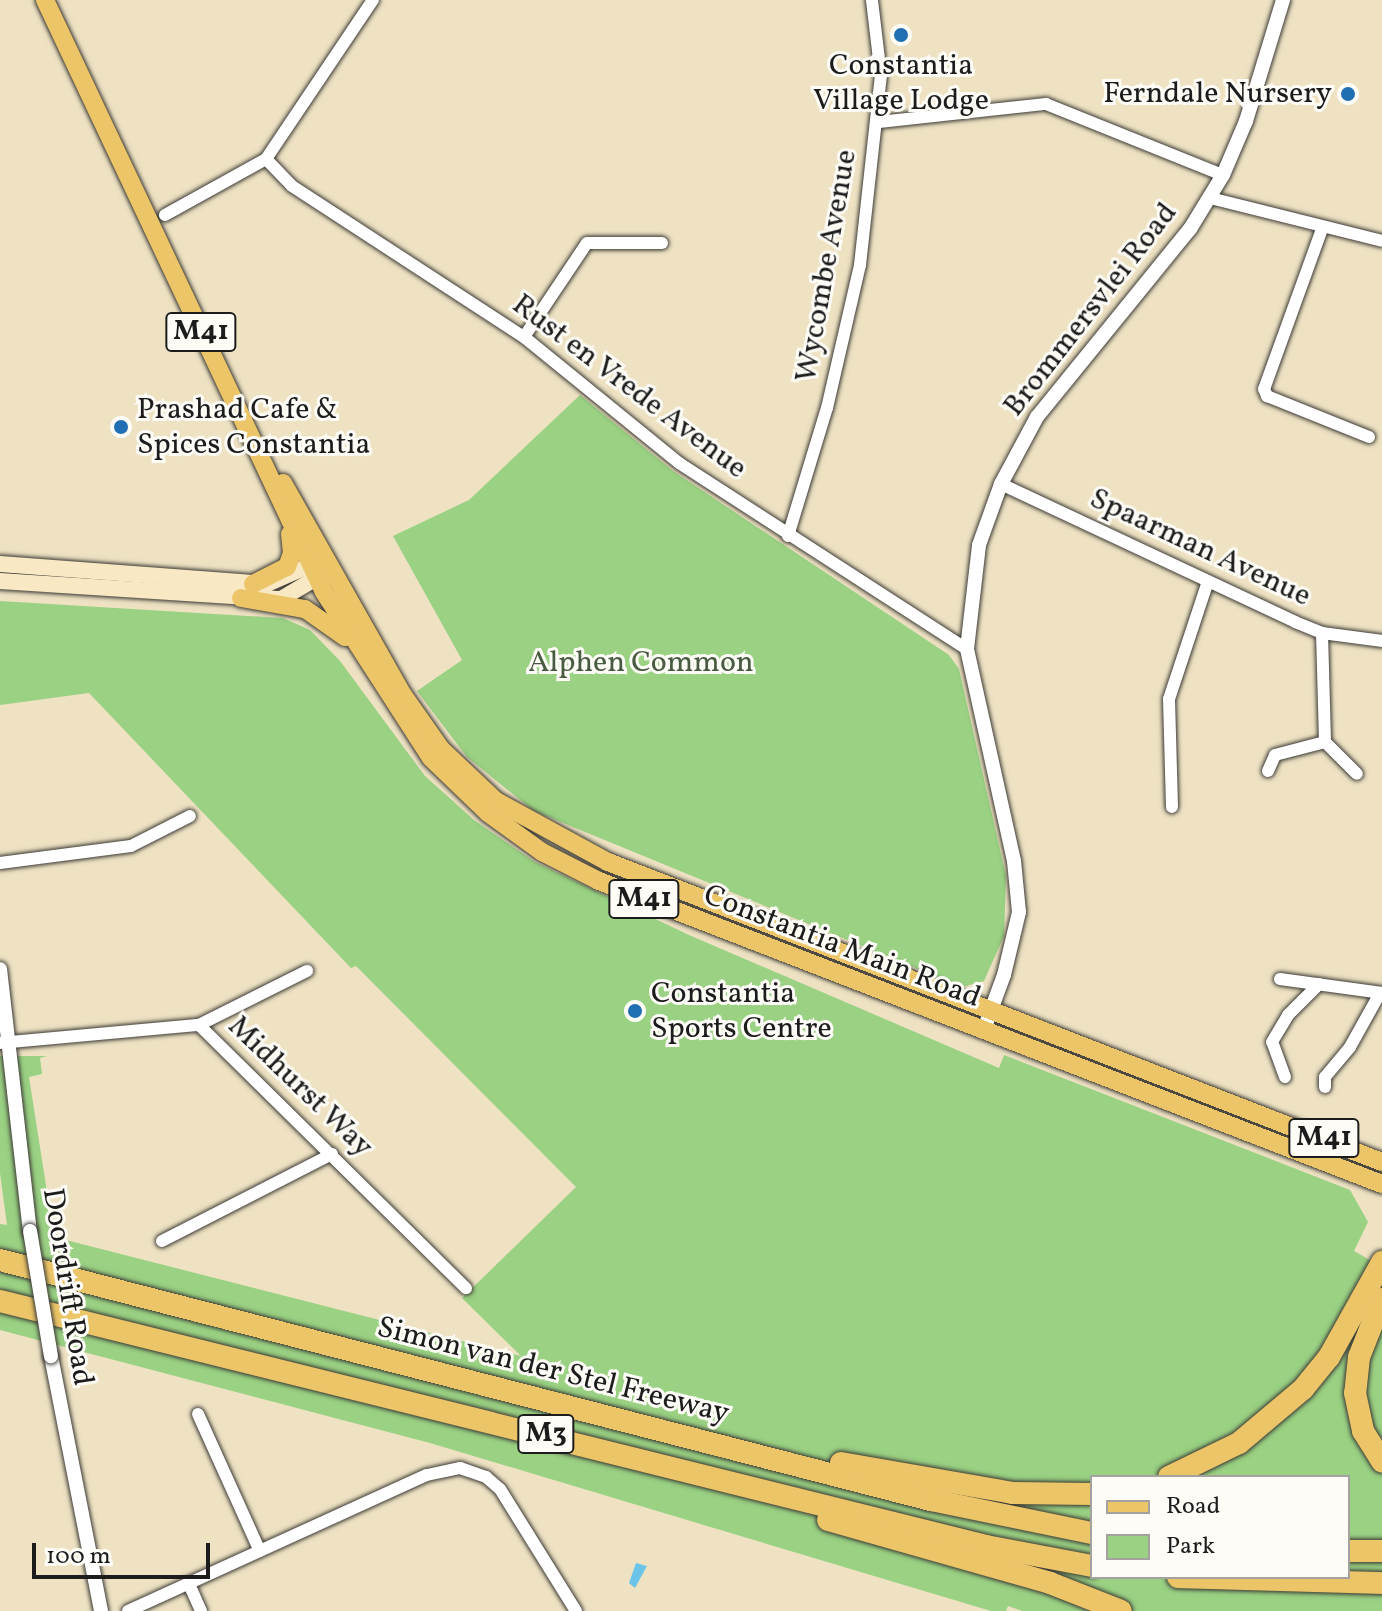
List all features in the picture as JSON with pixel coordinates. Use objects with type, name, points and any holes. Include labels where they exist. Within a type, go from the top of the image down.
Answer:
[{"type":"highway","name":"Simon van der Stel Freeway","points":[[0,1260],[961,1508],[1090,1533]]},
{"type":"highway","points":[[1173,1475],[1239,1443],[1303,1389],[1329,1357],[1382,1262]]},
{"type":"highway","points":[[1382,1299],[1359,1357],[1355,1393],[1363,1431],[1382,1462]]},
{"type":"highway","name":"Simon van der Stel Freeway","points":[[0,1301],[986,1546],[1090,1566]]},
{"type":"highway","points":[[698,1439],[1013,1493],[1090,1494]]},
{"type":"highway","points":[[739,1484],[781,1507],[1050,1583],[1121,1611]]},
{"type":"highway","points":[[1350,1551],[1382,1551]]},
{"type":"highway","points":[[1246,1579],[1382,1583]]},
{"type":"main road","name":"Constantia Main Road","points":[[45,0],[143,216],[372,671],[431,758],[488,813],[542,852],[612,887],[1382,1184]]},
{"type":"main road","name":"Constantia Main Road","points":[[253,437],[287,519],[441,749],[496,801],[608,862],[990,1013],[1382,1162]]},
{"type":"main road","points":[[247,591],[276,576],[289,564],[293,547],[287,519]]},
{"type":"main road","points":[[0,564],[289,597],[320,568]]},
{"type":"main road","points":[[0,581],[247,591],[322,617],[372,671]]},
{"type":"street","points":[[165,215],[266,159],[373,0]]},
{"type":"street","name":"Wycombe Avenue","points":[[788,536],[850,313],[879,122],[881,55],[872,0]]},
{"type":"street","name":"Brommersvlei Road","points":[[983,1032],[1016,936],[1018,887],[967,649],[974,570],[1001,484],[1020,444],[1062,382],[1182,239],[1223,175],[1283,0]]},
{"type":"street","points":[[879,122],[1046,104],[1223,175]]},
{"type":"street","name":"Rust en Vrede Avenue","points":[[266,159],[292,186],[524,337],[679,463],[967,649]]},
{"type":"street","points":[[1210,198],[1322,229],[1382,241]]},
{"type":"street","points":[[1322,229],[1264,389],[1267,396],[1369,437]]},
{"type":"street","points":[[524,337],[587,243],[662,243]]},
{"type":"street","name":"Spaarman Avenue","points":[[1001,484],[1322,633],[1382,641]]},
{"type":"street","points":[[1172,807],[1169,699],[1208,581]]},
{"type":"street","points":[[1322,633],[1325,742],[1357,774]]},
{"type":"street","points":[[1268,771],[1275,755],[1325,742]]},
{"type":"street","points":[[0,863],[131,846],[190,816]]},
{"type":"street","name":"Doordrift Road","points":[[0,969],[4,1043],[30,1231],[101,1611]]},
{"type":"street","points":[[199,1025],[307,971]]},
{"type":"street","points":[[1280,979],[1381,993],[1350,1047],[1325,1077],[1325,1087]]},
{"type":"street","points":[[1285,1077],[1272,1042],[1288,1015],[1319,984]]},
{"type":"street","name":"Midhurst Way","points":[[4,1043],[199,1025],[466,1288]]},
{"type":"street","points":[[162,1241],[332,1154]]},
{"type":"street","points":[[198,1414],[260,1551]]},
{"type":"street","points":[[128,1611],[427,1475],[469,1470],[500,1489],[576,1611]]},
{"type":"street","points":[[189,1584],[201,1611]]},
{"type":"green space","name":"Alphen Common","points":[[580,395],[673,471],[949,655],[959,669],[1006,876],[1004,936],[984,981],[962,987],[534,811],[467,757],[417,691],[462,660],[393,536],[469,500]]},
{"type":"green space","name":"Constantia Sports Centre","points":[[0,601],[283,618],[310,630],[340,661],[425,776],[474,820],[535,862],[689,935],[999,1068],[1004,1055],[1350,1190],[1368,1222],[1354,1251],[1382,1267],[1382,1611],[1022,1611],[1008,1606],[1006,1611],[991,1611],[430,1443],[0,1330],[0,1224],[7,1225],[0,1173],[0,1056],[47,1056],[40,1058],[42,1074],[29,1077],[54,1237],[521,1356],[462,1298],[576,1187],[356,966],[351,968],[89,693],[0,705]]},
{"type":"water","points":[[636,1563],[647,1566],[635,1588],[629,1583]]},
{"type":"place","name":"Constantia Village Lodge","points":[[901,35]]},
{"type":"place","name":"Ferndale Nursery","points":[[1348,94]]},
{"type":"place","name":"Prashad Cafe & Spices Constantia","points":[[121,427]]},
{"type":"place","name":"Constantia Sports Centre","points":[[635,1011]]}]
